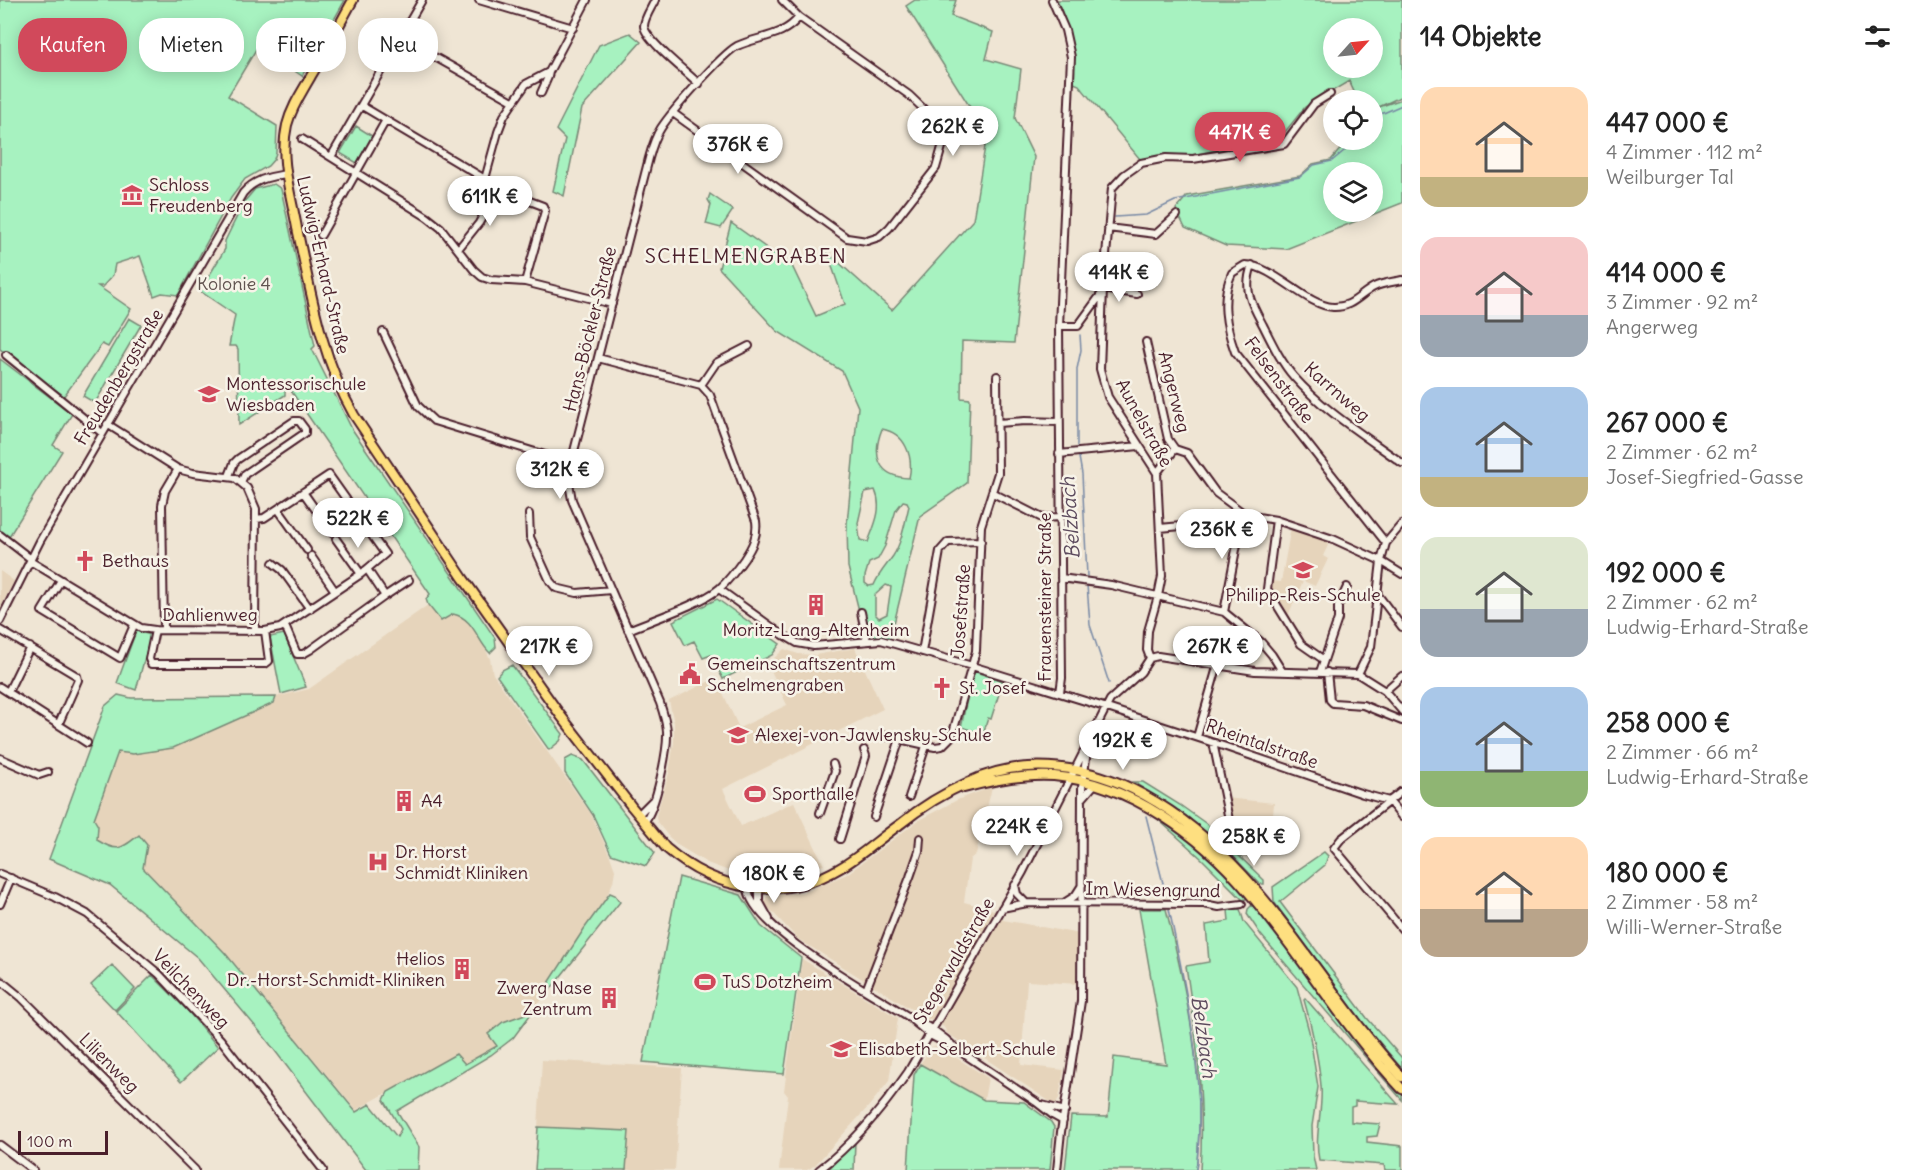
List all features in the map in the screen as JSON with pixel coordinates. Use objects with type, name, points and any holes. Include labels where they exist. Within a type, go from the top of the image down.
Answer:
[{"type":"main road","name":"Ludwig-Erhard-Straße","points":[[353,0],[292,110],[284,142],[286,174],[321,340],[332,371],[362,429],[486,612],[568,726],[666,848],[685,863],[717,880],[748,888],[794,886],[816,880],[838,870],[915,813],[969,781],[1005,770],[1049,767],[1074,768],[1111,779],[1160,804],[1214,844],[1264,904],[1362,1031],[1402,1077]]},
{"type":"main road","name":"Ludwig-Erhard-Straße","points":[[948,793],[1007,778],[1038,776],[1069,779],[1094,785],[1128,798],[1178,828],[1208,850],[1252,889]]},
{"type":"main road","name":"Ludwig-Erhard-Straße","points":[[1264,904],[1356,1036],[1402,1089]]},
{"type":"street","points":[[412,18],[422,0]]},
{"type":"street","points":[[479,0],[573,28]]},
{"type":"street","points":[[541,93],[549,72],[587,0]]},
{"type":"street","points":[[655,0],[644,23],[644,29],[671,59],[699,84]]},
{"type":"street","points":[[673,113],[847,238],[867,241],[885,233],[936,168],[942,147],[938,126],[927,110],[909,94],[799,16],[782,0]]},
{"type":"street","name":"Frauensteiner Straße","points":[[1052,0],[1065,30],[1071,57],[1059,326],[1062,678],[1060,693]]},
{"type":"street","name":"Hans-Böckler-Straße","points":[[641,819],[654,798],[666,748],[666,725],[660,703],[572,500],[568,477],[653,146],[661,128],[732,50],[787,29],[799,16]]},
{"type":"street","points":[[438,59],[513,101]]},
{"type":"street","points":[[331,157],[382,72]]},
{"type":"street","points":[[485,179],[498,132],[513,101],[526,84],[549,72]]},
{"type":"street","name":"Aunelstraße","points":[[1150,658],[1147,650],[1149,626],[1162,576],[1157,473],[1108,397],[1100,369],[1103,291],[1112,188],[1124,174],[1140,163],[1166,158],[1193,159],[1284,144],[1314,104],[1323,98]]},
{"type":"street","points":[[362,106],[498,189],[540,204],[545,211],[525,282]]},
{"type":"street","points":[[321,235],[386,120]]},
{"type":"street","points":[[302,139],[427,217],[441,228],[482,277],[491,280],[525,282],[612,304]]},
{"type":"street","name":"Freudenbergstraße","points":[[0,621],[30,560],[107,424],[243,194],[261,179],[286,174]]},
{"type":"street","points":[[459,248],[479,222],[498,189]]},
{"type":"street","points":[[1108,228],[1155,234],[1178,214]]},
{"type":"street","name":"Felsenstraße","points":[[1252,265],[1245,265],[1235,270],[1228,283],[1225,319],[1235,352],[1386,543]]},
{"type":"street","points":[[1252,265],[1260,267],[1322,304],[1335,308],[1351,304],[1373,287],[1402,280]]},
{"type":"street","name":"Karrnweg","points":[[1252,265],[1247,279],[1249,296],[1276,351],[1293,376],[1322,405],[1402,463]]},
{"type":"street","points":[[1059,326],[1078,326],[1103,291],[1137,294]]},
{"type":"street","points":[[383,332],[418,406],[434,421],[571,463]]},
{"type":"street","name":"Angerweg","points":[[1146,342],[1168,439],[1174,448]]},
{"type":"street","points":[[701,386],[716,363],[749,346]]},
{"type":"street","points":[[6,355],[102,433]]},
{"type":"street","points":[[598,358],[701,386],[710,395],[757,529],[754,544],[746,557],[719,589],[705,598],[628,630]]},
{"type":"street","name":"Josefstraße","points":[[926,746],[942,746],[952,735],[972,666],[978,630],[983,516],[993,493],[998,473],[998,376]]},
{"type":"street","points":[[229,476],[238,459],[298,421],[305,429],[305,433],[245,474],[241,482]]},
{"type":"street","points":[[998,423],[1059,422]]},
{"type":"street","points":[[107,424],[178,469],[193,473],[229,476],[241,482],[252,495],[256,509],[255,630]]},
{"type":"street","points":[[1059,454],[1139,446]]},
{"type":"street","points":[[1157,473],[1174,448],[1187,453],[1216,493],[1242,515]]},
{"type":"street","points":[[164,630],[162,505],[165,491],[178,469]]},
{"type":"street","name":"Dahlienweg","points":[[0,535],[30,560],[134,625],[155,630],[265,631],[285,626],[364,572],[385,554],[332,476],[326,475],[303,492]]},
{"type":"street","points":[[256,519],[264,518],[303,492],[332,533]]},
{"type":"street","points":[[993,493],[1042,518],[1060,517]]},
{"type":"street","points":[[278,509],[335,591]]},
{"type":"street","points":[[529,514],[530,537],[550,581],[556,588],[577,593],[611,590]]},
{"type":"street","points":[[1224,612],[1242,515]]},
{"type":"street","points":[[1160,528],[1192,525],[1205,518],[1242,515],[1276,520],[1334,539],[1381,561],[1402,574]]},
{"type":"street","points":[[1276,520],[1267,589],[1301,644],[1324,660]]},
{"type":"street","points":[[1358,674],[1371,646],[1381,561],[1386,543],[1402,524]]},
{"type":"street","points":[[336,539],[385,596]]},
{"type":"street","points":[[922,652],[940,551],[948,543],[981,541]]},
{"type":"street","points":[[273,563],[282,570],[310,609]]},
{"type":"street","points":[[1061,578],[1111,585],[1224,612],[1261,642],[1282,671]]},
{"type":"street","points":[[61,580],[42,611],[120,658],[134,625]]},
{"type":"street","points":[[285,626],[296,653],[300,655],[409,580]]},
{"type":"street","points":[[1347,588],[1338,606],[1338,619],[1324,660],[1323,672],[1330,700],[1333,703],[1363,705],[1402,722]]},
{"type":"street","name":"Rheintalstraße","points":[[719,589],[797,643],[814,646],[881,640],[1060,693],[1389,801]]},
{"type":"street","points":[[1378,595],[1402,627]]},
{"type":"street","points":[[861,612],[867,641]]},
{"type":"street","points":[[0,630],[78,678],[58,723]]},
{"type":"street","points":[[155,630],[149,659],[152,664],[265,664],[269,661],[265,631]]},
{"type":"street","points":[[8,692],[30,647]]},
{"type":"street","points":[[1106,708],[1112,697],[1141,672],[1150,658],[1158,656],[1255,671],[1358,674],[1385,691],[1402,711]]},
{"type":"street","points":[[1197,737],[1218,664]]},
{"type":"street","points":[[1385,691],[1402,676]]},
{"type":"street","points":[[0,687],[87,742]]},
{"type":"street","name":"Stegerwaldstraße","points":[[819,1170],[845,1147],[894,1092],[1015,885],[1106,708]]},
{"type":"street","points":[[881,735],[926,746],[909,797]]},
{"type":"street","points":[[874,817],[900,739]]},
{"type":"street","points":[[1215,743],[1234,844]]},
{"type":"street","name":"Stegerwaldstraße","points":[[1057,1170],[1081,1000],[1082,800],[1087,747]]},
{"type":"street","points":[[840,839],[866,756],[864,750]]},
{"type":"street","points":[[0,758],[39,775],[48,771]]},
{"type":"street","points":[[820,813],[834,771],[833,764]]},
{"type":"street","points":[[1082,800],[1094,785]]},
{"type":"street","points":[[1402,792],[1334,846],[1336,852],[1402,929]]},
{"type":"street","points":[[1389,801],[1402,817]]},
{"type":"street","points":[[866,990],[910,877],[919,851],[920,838]]},
{"type":"street","name":"Veilchenweg","points":[[0,874],[87,914],[159,974],[215,1034],[323,1170]]},
{"type":"street","points":[[0,904],[11,878]]},
{"type":"street","points":[[1064,903],[1075,896],[1082,884]]},
{"type":"street","points":[[1015,885],[1018,895],[1027,903]]},
{"type":"street","points":[[748,888],[753,904],[795,945],[931,1032],[945,1037],[955,1048],[1063,1121]]},
{"type":"street","points":[[759,888],[759,901],[773,925]]},
{"type":"street","name":"Im Wiesengrund","points":[[1002,908],[1027,903],[1204,904],[1219,907],[1242,904]]},
{"type":"street","name":"Lilienweg","points":[[0,980],[22,998],[195,1170]]},
{"type":"street","points":[[1036,1102],[1065,1111]]},
{"type":"street","points":[[0,1145],[33,1170]]},
{"type":"shaded area","name":"Philipp-Reis-Schule","points":[[1291,527],[1331,539],[1323,556],[1328,559],[1315,586],[1303,581],[1287,618],[1269,589],[1270,581],[1281,582]]},
{"type":"shaded area","points":[[0,571],[14,581],[0,609]]},
{"type":"shaded area","name":"Dr. Horst Schmidt Kliniken","points":[[428,605],[441,621],[453,614],[461,615],[479,635],[490,659],[493,674],[591,814],[615,870],[607,896],[545,988],[549,991],[536,1007],[525,1014],[503,1022],[488,1034],[498,1046],[465,1064],[456,1054],[356,1110],[225,953],[143,868],[147,845],[139,835],[124,847],[111,849],[97,841],[98,826],[94,819],[118,752],[133,754],[173,748],[274,703],[276,697],[309,689]]},
{"type":"shaded area","points":[[855,648],[883,709],[723,789],[741,826],[794,802],[824,865],[780,876],[737,874],[707,863],[679,846],[668,836],[657,822],[656,816],[669,773],[674,742],[674,723],[669,701],[716,678],[739,728],[787,705],[768,664],[784,649],[798,654],[815,655]]},
{"type":"shaded area","points":[[992,787],[976,854],[970,859],[964,902],[994,910],[1003,920],[1080,934],[1080,984],[1027,981],[1021,1065],[1064,1070],[1056,1103],[1052,1103],[947,1033],[944,1027],[927,1019],[798,939],[764,903],[767,896],[805,892],[847,874],[919,820],[957,800]]},
{"type":"shaded area","points":[[1225,798],[1274,803],[1272,829],[1239,841],[1233,832]]},
{"type":"shaded area","name":"Elisabeth-Selbert-Schule","points":[[802,959],[898,1018],[889,1081],[815,1165],[807,1170],[779,1170],[788,1096],[784,1091]]},
{"type":"shaded area","points":[[938,1046],[988,1078],[984,1100],[920,1064],[932,1047]]},
{"type":"shaded area","points":[[542,1060],[682,1068],[675,1170],[626,1170],[628,1131],[538,1127]]},
{"type":"green space","points":[[0,0],[345,0],[335,18],[256,18],[256,49],[244,69],[244,18],[139,18],[139,72],[242,72],[228,96],[277,126],[274,159],[268,166],[245,179],[231,198],[178,295],[162,293],[154,296],[140,256],[115,264],[113,275],[103,286],[98,286],[131,309],[108,347],[102,344],[64,396],[0,349]]},
{"type":"green space","points":[[915,0],[956,0],[951,16],[993,32],[986,59],[1021,69],[1015,118],[1034,157],[1014,343],[962,341],[961,398],[970,399],[967,483],[920,516],[890,640],[866,639],[848,567],[847,524],[858,407],[842,371],[777,331],[719,268],[731,223],[792,266],[816,316],[845,304],[827,252],[892,310],[973,220],[987,134],[906,6]],"holes":[[[882,429],[890,431],[902,440],[909,454],[909,478],[898,477],[884,469],[878,455]],[[875,490],[878,503],[877,516],[868,542],[860,540],[858,523],[865,492]],[[903,501],[907,502],[909,506],[899,545],[874,585],[869,586],[865,583],[869,563],[878,559],[885,546],[896,510]],[[886,585],[891,587],[887,614],[879,618],[875,614],[875,595]]]},
{"type":"green space","points":[[1057,0],[1402,0],[1402,96],[1383,105],[1383,90],[1353,90],[1349,81],[1334,90],[1323,90],[1323,96],[1305,107],[1280,138],[1144,164],[1079,85],[1074,83],[1073,50],[1069,31]]},
{"type":"green space","points":[[630,33],[641,42],[582,108],[564,196],[553,191],[565,139],[556,130],[599,45]]},
{"type":"green space","points":[[1402,99],[1402,203],[1383,211],[1383,162],[1323,162],[1323,222],[1354,222],[1286,249],[1226,246],[1185,228],[1176,209],[1187,196],[1300,176],[1313,164],[1331,160],[1340,150],[1383,150],[1383,106]]},
{"type":"green space","points":[[356,126],[372,136],[357,163],[340,153]]},
{"type":"green space","name":"Kolonie 4","points":[[274,184],[281,189],[315,346],[312,349],[352,429],[495,638],[496,647],[490,653],[466,620],[453,614],[441,621],[428,605],[426,599],[430,594],[285,382],[285,395],[239,425],[238,349],[236,346],[229,346],[235,315],[200,291],[225,249],[225,241],[244,202],[255,189]]},
{"type":"green space","points":[[710,194],[733,210],[721,228],[706,224],[711,205],[708,200]]},
{"type":"green space","points":[[129,318],[141,325],[95,403],[83,396]]},
{"type":"green space","points":[[0,359],[72,414],[53,445],[62,451],[8,538],[0,531]]},
{"type":"green space","points":[[717,599],[780,644],[772,655],[723,679],[711,655],[703,658],[694,641],[685,645],[673,621]]},
{"type":"green space","points":[[136,631],[151,635],[136,690],[117,683]]},
{"type":"green space","points":[[284,634],[306,687],[281,694],[270,637]]},
{"type":"green space","points":[[512,665],[563,734],[560,741],[549,750],[497,676],[502,670]]},
{"type":"green space","points":[[973,671],[1003,681],[991,719],[988,718],[983,734],[961,727]]},
{"type":"green space","points":[[118,695],[131,698],[276,697],[274,703],[173,748],[133,754],[118,752],[94,819],[98,826],[97,840],[110,847],[119,848],[139,835],[147,845],[143,868],[225,953],[356,1112],[370,1104],[397,1137],[401,1129],[384,1100],[388,1092],[456,1054],[465,1064],[497,1046],[488,1034],[503,1022],[525,1014],[536,1007],[513,1038],[491,1055],[397,1111],[419,1147],[418,1170],[366,1170],[266,1039],[198,958],[110,885],[49,859],[105,706]]},
{"type":"green space","points":[[572,756],[583,760],[655,853],[646,866],[611,854],[593,815],[565,773],[565,760]]},
{"type":"green space","points":[[1133,782],[1143,782],[1229,840],[1235,852],[1264,880],[1264,884],[1260,884],[1234,857],[1189,818]]},
{"type":"green space","points":[[1152,814],[1203,853],[1248,898],[1243,900]]},
{"type":"green space","points":[[1324,852],[1328,856],[1325,865],[1280,902],[1367,1018],[1402,1058],[1402,1069],[1364,1024],[1274,902],[1273,887]]},
{"type":"green space","points":[[679,877],[741,895],[761,926],[801,958],[784,1074],[643,1062]]},
{"type":"green space","points":[[610,893],[615,895],[620,902],[549,991],[545,989],[584,929]]},
{"type":"green space","points":[[1252,905],[1290,951],[1362,1049],[1402,1094],[1402,1100],[1261,935],[1247,914]]},
{"type":"green space","points":[[1139,909],[1166,909],[1188,1005],[1199,1105],[1196,1170],[1065,1170],[1071,1116],[1108,1117],[1114,1057],[1166,1064]]},
{"type":"green space","points":[[1240,909],[1244,922],[1297,987],[1309,1031],[1318,1087],[1312,1126],[1316,1170],[1200,1170],[1200,1093],[1186,966],[1209,962],[1206,925],[1229,921],[1228,910]]},
{"type":"green space","points":[[112,965],[135,989],[115,1010],[91,985]]},
{"type":"green space","points":[[152,975],[187,1010],[218,1047],[181,1082],[116,1011]]},
{"type":"green space","points":[[1305,998],[1398,1104],[1355,1101],[1355,1106],[1351,1107],[1351,1122],[1380,1124],[1377,1136],[1367,1137],[1367,1142],[1402,1146],[1402,1170],[1385,1170],[1384,1165],[1319,1160],[1317,1142],[1321,1086]]},
{"type":"green space","points":[[920,1064],[984,1100],[1024,1102],[1051,1122],[1054,1127],[1050,1170],[908,1170],[914,1075]]},
{"type":"green space","points":[[538,1127],[629,1131],[626,1170],[535,1170]]},
{"type":"green space","points":[[855,1141],[854,1170],[828,1170]]},
{"type":"waterway","name":"Belzbach","points":[[1383,113],[1402,105]]},
{"type":"waterway","name":"Belzbach","points":[[1115,217],[1146,215],[1175,201],[1300,177],[1314,165],[1332,161],[1345,150]]},
{"type":"waterway","name":"Belzbach","points":[[1077,446],[1077,369],[1081,350],[1080,335]]},
{"type":"waterway","name":"Belzbach","points":[[1079,457],[1082,474],[1087,576]]},
{"type":"waterway","name":"Belzbach","points":[[1087,585],[1090,625],[1109,683]]},
{"type":"waterway","name":"Belzbach","points":[[1146,816],[1166,895]]},
{"type":"waterway","name":"Belzbach","points":[[1169,909],[1188,1006],[1197,1072],[1199,1138],[1196,1170]]},
{"type":"place","name":"Schloss Freudenberg","points":[[132,195]]},
{"type":"place","name":"Montessorischule Wiesbaden","points":[[209,394]]},
{"type":"place","name":"Bethaus","points":[[85,561]]},
{"type":"place","name":"Philipp-Reis-Schule","points":[[1303,570]]},
{"type":"place","name":"Moritz-Lang-Altenheim","points":[[816,605]]},
{"type":"place","name":"Gemeinschaftszentrum Schelmengraben","points":[[690,674]]},
{"type":"place","name":"St. Josef","points":[[942,688]]},
{"type":"place","name":"Alexej-von-Jawlensky-Schule","points":[[738,735]]},
{"type":"place","name":"Sporthalle","points":[[755,794]]},
{"type":"place","name":"A4","points":[[404,801]]},
{"type":"place","name":"Dr. Horst Schmidt Kliniken","points":[[378,862]]},
{"type":"place","name":"Helios Dr.-Horst-Schmidt-Kliniken","points":[[462,969]]},
{"type":"place","name":"TuS Dotzheim","points":[[705,982]]},
{"type":"place","name":"Zwerg Nase Zentrum","points":[[609,998]]},
{"type":"place","name":"Elisabeth-Selbert-Schule","points":[[841,1049]]},
{"type":"district","name":"SCHELMENGRABEN","points":[[746,256]]}]
